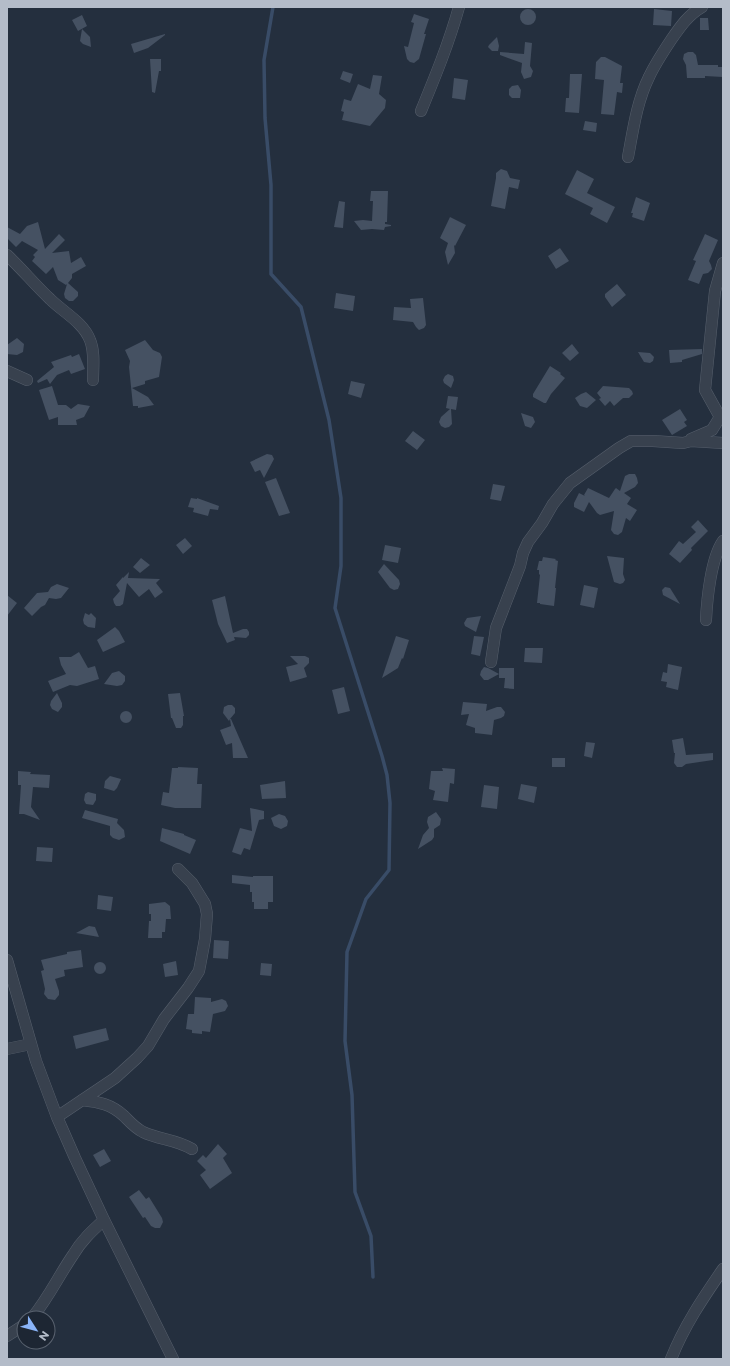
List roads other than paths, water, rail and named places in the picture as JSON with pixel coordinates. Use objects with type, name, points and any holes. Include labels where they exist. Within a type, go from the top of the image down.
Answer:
[{"type":"street","points":[[421,111],[444,54],[458,7]]},
{"type":"street","points":[[628,157],[634,121],[648,78],[661,54],[677,32],[688,18],[702,7]]},
{"type":"street","points":[[7,255],[49,299],[78,324],[87,334],[91,341],[93,354],[93,380]]},
{"type":"street","points":[[683,443],[712,430],[720,417],[705,390],[715,291],[723,263]]},
{"type":"street","points":[[7,371],[27,380]]},
{"type":"street","points":[[491,662],[496,628],[520,566],[523,552],[553,504],[570,483],[631,441],[683,443],[691,441],[723,443]]},
{"type":"street","points":[[706,620],[716,554],[723,541]]},
{"type":"street","points":[[57,1117],[115,1078],[137,1058],[148,1046],[164,1019],[199,971],[205,939],[207,914],[205,904],[192,883],[178,869]]},
{"type":"street","points":[[7,960],[36,1061],[74,1158],[173,1359]]},
{"type":"street","points":[[7,1049],[31,1044]]},
{"type":"street","points":[[82,1100],[110,1105],[117,1109],[133,1126],[141,1132],[178,1142],[192,1149]]},
{"type":"street","points":[[38,1310],[72,1255],[83,1240],[104,1220]]},
{"type":"street","points":[[671,1359],[680,1337],[696,1307],[723,1269]]},
{"type":"street","points":[[7,1336],[16,1330]]},
{"type":"waterway","points":[[273,7],[264,60],[265,118],[271,185],[271,274],[301,307],[329,420],[341,498],[341,566],[335,608],[382,756],[387,775],[390,803],[389,870],[366,899],[347,952],[345,1041],[352,1095],[355,1192],[371,1236],[373,1277]]}]
